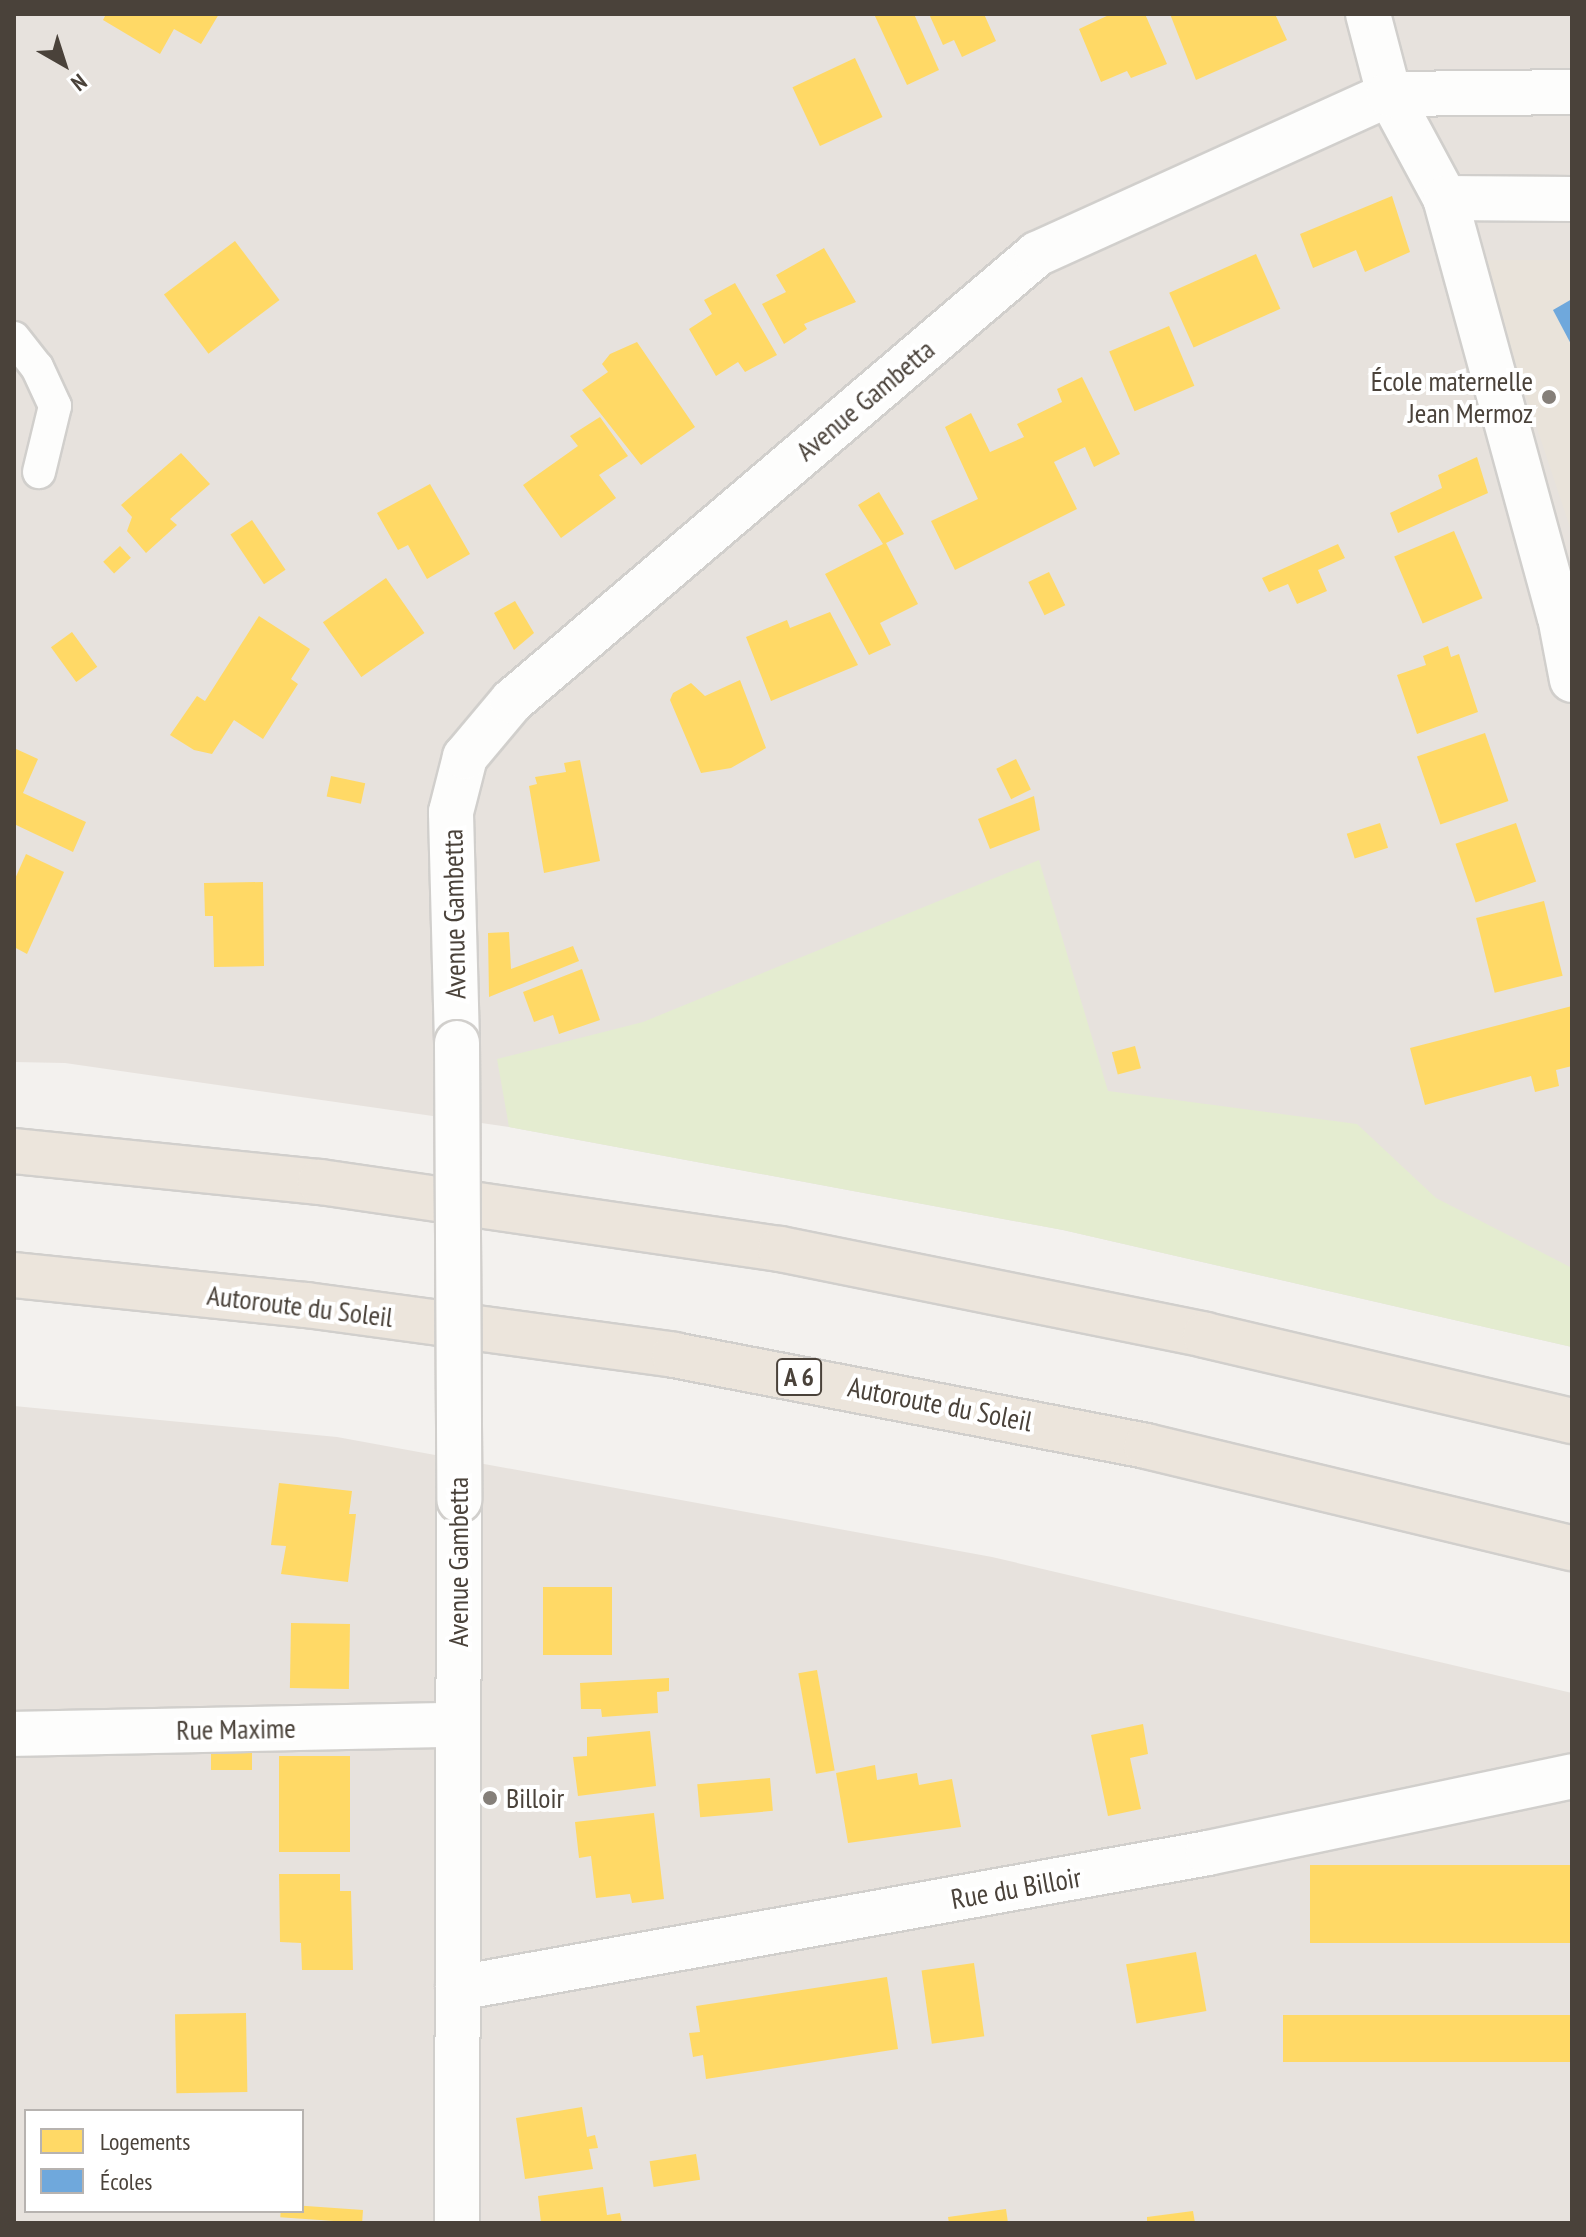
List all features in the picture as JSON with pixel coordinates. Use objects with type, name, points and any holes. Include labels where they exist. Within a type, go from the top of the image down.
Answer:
[{"type":"highway","points":[[14,1151],[383,1190],[780,1249],[1205,1335],[1572,1421]]},
{"type":"highway","name":"Autoroute du Soleil","points":[[14,1275],[306,1305],[689,1357],[1146,1446],[1572,1548]]},
{"type":"street","points":[[1368,14],[1389,94],[1445,198],[1560,617],[1572,680]]},
{"type":"street","points":[[1389,94],[1572,92]]},
{"type":"street","name":"Avenue Gambetta","points":[[457,2223],[459,1500],[457,1043],[451,812],[465,757],[512,701],[1037,254],[1389,94]]},
{"type":"street","points":[[1445,198],[1572,199]]},
{"type":"street","name":"Rue Maxime","points":[[14,1734],[457,1725]]},
{"type":"street","name":"Rue du Billoir","points":[[458,1988],[1208,1853],[1572,1776]]},
{"type":"lane","points":[[14,338],[37,367],[55,406],[39,472]]},
{"type":"shaded area","points":[[14,14],[1572,14],[1572,1347],[1063,1230],[509,1127],[65,1063],[14,1062]]},
{"type":"shaded area","name":"École maternelle Jean Mermoz","points":[[1481,260],[1572,260],[1572,533]]},
{"type":"shaded area","points":[[14,1406],[337,1437],[992,1557],[1572,1693],[1572,2223],[14,2223]]},
{"type":"green space","points":[[1039,860],[1108,1091],[1357,1124],[1436,1198],[1572,1268],[1572,1347],[1063,1230],[509,1127],[497,1059],[643,1022]]},
{"type":"building: Logements","points":[[106,14],[219,14],[201,44],[174,29],[160,54],[103,20]]},
{"type":"building: Logements","points":[[874,14],[914,14],[939,70],[907,85]]},
{"type":"building: Logements","points":[[929,14],[984,14],[996,41],[962,57],[954,40],[943,45]]},
{"type":"building: Logements","points":[[1111,14],[1145,14],[1167,64],[1131,78],[1127,71],[1101,82],[1079,29]]},
{"type":"building: Logements","points":[[1170,14],[1275,14],[1287,40],[1196,80]]},
{"type":"building: Logements","points":[[855,58],[882,117],[820,146],[792,87]]},
{"type":"building: Logements","points":[[1392,196],[1410,252],[1365,272],[1356,250],[1313,268],[1300,234]]},
{"type":"building: Logements","points":[[235,241],[280,300],[208,354],[164,295]]},
{"type":"building: Logements","points":[[824,248],[856,302],[804,324],[807,329],[784,344],[762,304],[786,292],[776,275]]},
{"type":"building: Logements","points":[[1256,254],[1280,309],[1194,347],[1169,293]]},
{"type":"building: Logements","points":[[735,283],[777,355],[745,372],[738,362],[716,376],[689,329],[712,314],[704,300]]},
{"type":"building: Logements","points":[[1169,326],[1194,386],[1135,411],[1109,351]]},
{"type":"building: Logements","points":[[637,342],[695,427],[641,465],[582,390],[608,372],[602,364],[610,354]]},
{"type":"building: Logements","points":[[1082,377],[1120,454],[1094,467],[1085,447],[1054,462],[1077,509],[955,570],[931,521],[978,499],[945,427],[971,413],[990,452],[1024,437],[1017,424],[1062,402],[1057,389]]},
{"type":"building: Logements","points":[[600,417],[628,456],[599,475],[616,498],[561,538],[523,485],[578,446],[570,436]]},
{"type":"building: Logements","points":[[181,453],[210,484],[170,519],[177,525],[146,553],[127,531],[132,517],[121,505]]},
{"type":"building: Logements","points":[[1477,457],[1488,493],[1398,533],[1390,513],[1442,488],[1438,475]]},
{"type":"building: Logements","points":[[430,484],[470,554],[427,579],[408,545],[398,550],[377,513]]},
{"type":"building: Logements","points":[[879,492],[904,534],[886,543],[918,604],[880,623],[891,645],[869,655],[825,574],[883,544],[858,505]]},
{"type":"building: Logements","points":[[252,520],[286,570],[264,584],[230,535]]},
{"type":"building: Logements","points":[[1454,531],[1483,598],[1423,624],[1394,556]]},
{"type":"building: Logements","points":[[1338,544],[1345,558],[1318,570],[1327,591],[1297,604],[1288,584],[1269,592],[1262,578]]},
{"type":"building: Logements","points":[[120,546],[131,558],[114,573],[103,562]]},
{"type":"building: Logements","points":[[1049,572],[1065,605],[1045,615],[1028,582]]},
{"type":"building: Logements","points":[[386,578],[424,633],[361,677],[323,622]]},
{"type":"building: Logements","points":[[515,601],[534,633],[514,650],[494,613]]},
{"type":"building: Logements","points":[[830,612],[858,665],[771,701],[746,637],[787,620],[790,628]]},
{"type":"building: Logements","points":[[259,616],[310,649],[291,679],[298,684],[263,739],[234,720],[212,754],[194,750],[170,735],[197,696],[205,701]]},
{"type":"building: Logements","points":[[72,632],[97,667],[76,682],[51,647]]},
{"type":"building: Logements","points":[[1448,646],[1451,657],[1459,654],[1478,712],[1417,734],[1397,675],[1426,665],[1423,656]]},
{"type":"building: Logements","points":[[740,680],[766,748],[731,768],[701,773],[670,700],[673,693],[691,683],[705,696]]},
{"type":"building: Logements","points":[[1485,733],[1508,801],[1440,825],[1417,756]]},
{"type":"building: Logements","points":[[14,748],[38,759],[23,793],[86,822],[73,852],[14,824]]},
{"type":"building: Logements","points":[[1016,759],[1031,790],[1011,799],[996,769]]},
{"type":"building: Logements","points":[[580,760],[600,861],[544,873],[529,786],[537,784],[535,777],[566,772],[564,763]]},
{"type":"building: Logements","points":[[331,776],[365,783],[361,804],[327,797]]},
{"type":"building: Logements","points":[[1034,796],[1040,830],[990,849],[978,819]]},
{"type":"building: Logements","points":[[1380,823],[1388,848],[1355,859],[1347,834]]},
{"type":"building: Logements","points":[[1516,823],[1536,882],[1476,902],[1455,844]]},
{"type":"building: Logements","points":[[26,854],[64,872],[27,954],[14,947],[14,881]]},
{"type":"building: Logements","points":[[263,882],[264,966],[214,967],[213,916],[205,916],[204,883]]},
{"type":"building: Logements","points":[[1544,901],[1563,976],[1495,993],[1476,918]]},
{"type":"building: Logements","points":[[509,932],[511,969],[573,946],[579,961],[489,997],[488,933]]},
{"type":"building: Logements","points":[[582,969],[600,1020],[559,1034],[553,1015],[534,1022],[523,992]]},
{"type":"building: Logements","points":[[1572,1006],[1572,1066],[1556,1070],[1559,1086],[1535,1092],[1531,1076],[1425,1105],[1410,1048]]},
{"type":"building: Logements","points":[[1135,1046],[1141,1068],[1118,1074],[1112,1052]]},
{"type":"building: Logements","points":[[279,1483],[352,1491],[349,1514],[356,1514],[348,1582],[281,1574],[286,1546],[271,1545]]},
{"type":"building: Logements","points":[[543,1587],[612,1587],[612,1655],[543,1655]]},
{"type":"building: Logements","points":[[291,1623],[350,1624],[349,1689],[290,1688]]},
{"type":"building: Logements","points":[[817,1670],[835,1770],[816,1774],[798,1673]]},
{"type":"building: Logements","points":[[669,1678],[669,1691],[657,1692],[658,1713],[602,1717],[601,1709],[581,1709],[580,1683]]},
{"type":"building: Logements","points":[[1143,1724],[1148,1754],[1130,1758],[1141,1809],[1108,1816],[1091,1735]]},
{"type":"building: Logements","points":[[650,1731],[656,1786],[578,1796],[573,1757],[587,1756],[587,1737]]},
{"type":"building: Logements","points":[[211,1745],[252,1745],[252,1770],[211,1770]]},
{"type":"building: Logements","points":[[279,1756],[350,1756],[350,1852],[279,1852]]},
{"type":"building: Logements","points":[[875,1765],[877,1780],[917,1773],[919,1785],[952,1779],[961,1827],[848,1843],[836,1773]]},
{"type":"building: Logements","points":[[770,1778],[773,1811],[700,1817],[697,1784]]},
{"type":"building: Logements","points":[[654,1813],[664,1899],[632,1903],[630,1894],[596,1898],[591,1856],[579,1858],[575,1822]]},
{"type":"building: Logements","points":[[1310,1865],[1572,1865],[1572,1943],[1310,1943]]},
{"type":"building: Logements","points":[[279,1874],[340,1874],[340,1891],[351,1891],[353,1970],[302,1970],[301,1943],[280,1942]]},
{"type":"building: Logements","points":[[1196,1952],[1206,2011],[1136,2023],[1126,1964]]},
{"type":"building: Logements","points":[[974,1963],[984,2036],[932,2044],[922,1970]]},
{"type":"building: Logements","points":[[887,1977],[898,2049],[706,2079],[703,2055],[693,2057],[689,2033],[700,2032],[696,2006]]},
{"type":"building: Logements","points":[[246,2013],[247,2092],[176,2093],[175,2014]]},
{"type":"building: Logements","points":[[1283,2015],[1572,2015],[1572,2062],[1283,2062]]},
{"type":"building: Logements","points":[[582,2107],[587,2137],[595,2135],[598,2148],[589,2149],[593,2169],[525,2179],[516,2118]]},
{"type":"building: Logements","points":[[696,2154],[700,2180],[654,2187],[650,2161]]},
{"type":"building: Logements","points":[[603,2187],[607,2215],[620,2213],[622,2223],[541,2223],[538,2196]]},
{"type":"building: Logements","points":[[304,2206],[363,2210],[362,2223],[280,2217],[281,2213],[304,2213]]},
{"type":"building: Logements","points":[[1006,2209],[1008,2223],[949,2223],[948,2217]]},
{"type":"building: Logements","points":[[1193,2211],[1195,2223],[1147,2223],[1147,2217]]},
{"type":"building: Écoles","points":[[1572,299],[1572,346],[1553,310]]},
{"type":"place","name":"École maternelle Jean Mermoz","points":[[1549,397]]},
{"type":"place","name":"Billoir","points":[[490,1798]]}]
